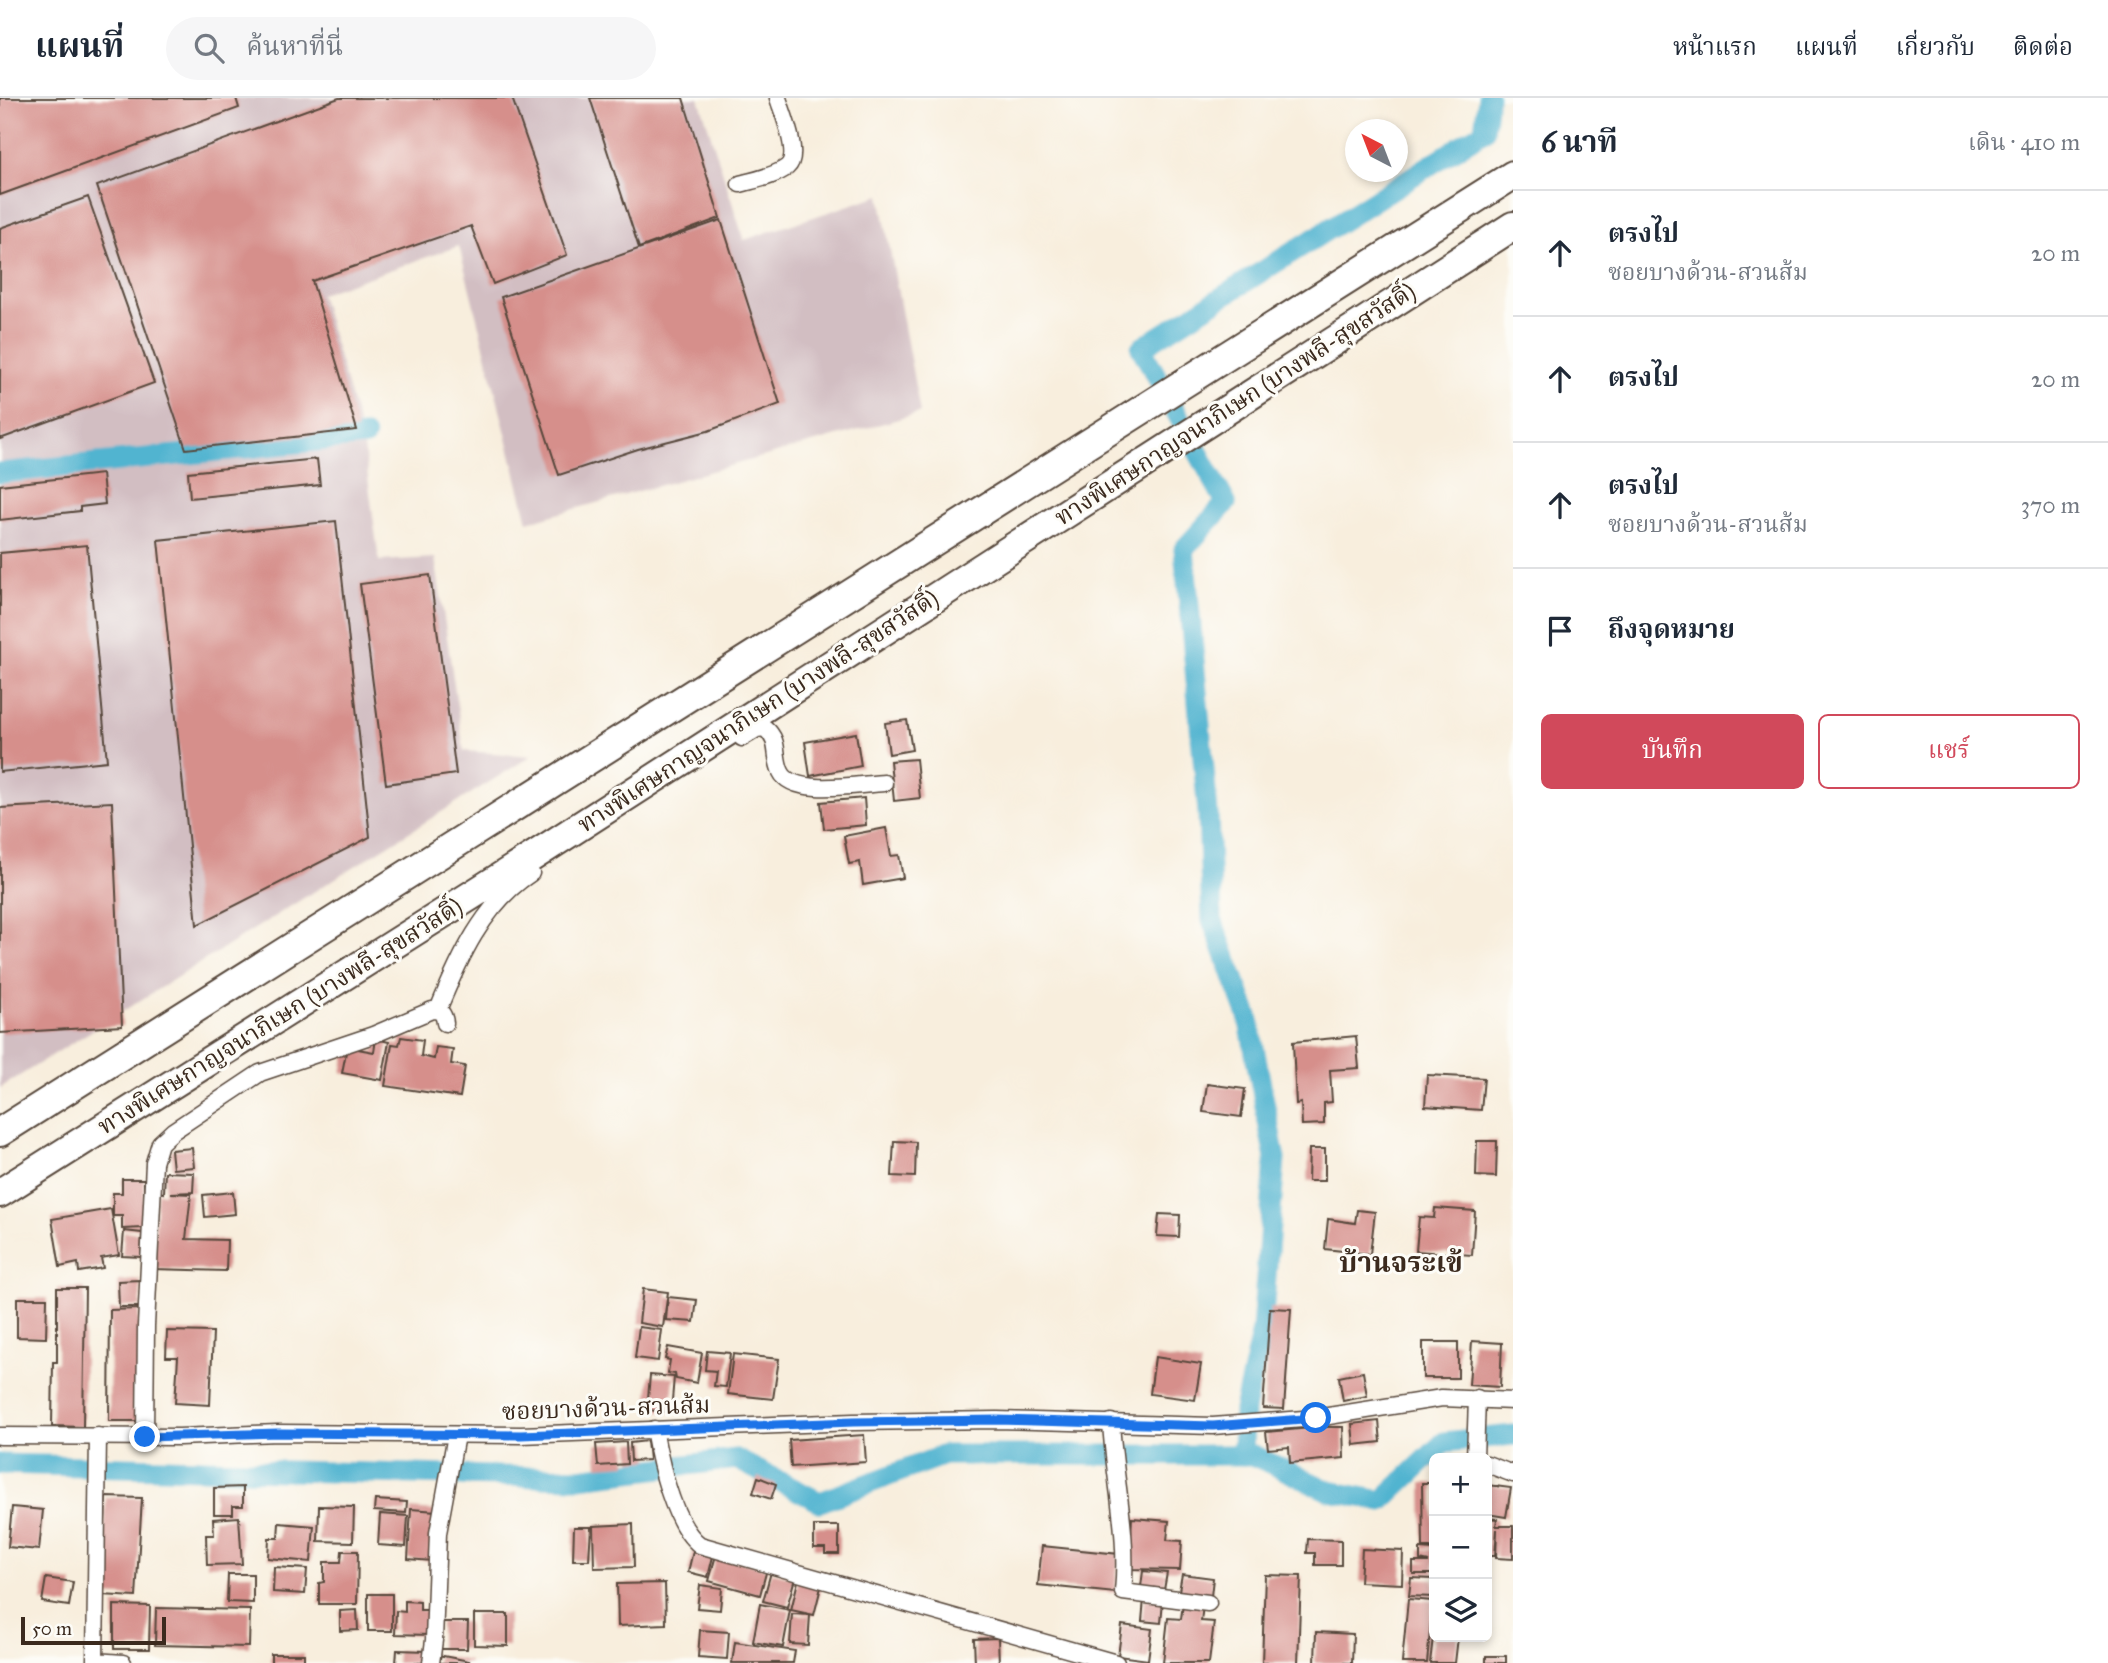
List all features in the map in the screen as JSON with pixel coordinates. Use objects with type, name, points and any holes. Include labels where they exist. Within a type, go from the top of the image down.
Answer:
[{"type":"highway","name":"ทางพิเศษกาญจนาภิเษก (บางพลี-สุขสวัสดิ์)","points":[[0,1132],[1513,175]]},
{"type":"highway","name":"ทางพิเศษกาญจนาภิเษก (บางพลี-สุขสวัสดิ์)","points":[[0,1193],[532,857],[1509,229]]},
{"type":"street","points":[[740,184],[785,169],[793,162],[794,152],[778,98]]},
{"type":"street","points":[[145,1437],[146,1326],[154,1163],[160,1143],[173,1131],[260,1073],[373,1035],[424,1012],[442,1017],[471,939],[503,895],[518,882],[757,729],[765,728],[774,736],[781,772],[790,783],[804,788],[884,783]]},
{"type":"street","name":"ซอยบางด้วน-สวนส้ม","points":[[0,1436],[145,1437],[278,1433],[655,1434],[971,1420],[1213,1426],[1259,1424],[1347,1414],[1442,1398],[1477,1404]]},
{"type":"street","points":[[1479,1453],[1477,1404],[1513,1401]]},
{"type":"street","points":[[1111,1422],[1125,1567],[1123,1592],[1208,1603]]},
{"type":"street","points":[[431,1663],[438,1532],[456,1434]]},
{"type":"street","points":[[655,1434],[674,1504],[692,1539],[700,1545],[1116,1663]]},
{"type":"street","points":[[98,1436],[95,1661],[123,1663]]},
{"type":"street","points":[[1492,1465],[1513,1474]]},
{"type":"shaded area","points":[[0,98],[699,98],[744,240],[880,195],[920,413],[528,522],[459,246],[320,294],[363,440],[379,561],[435,558],[464,751],[531,756],[0,1088]]},
{"type":"building","points":[[0,98],[236,98],[239,108],[0,195]]},
{"type":"building","points":[[339,98],[512,98],[567,255],[493,284],[471,226],[312,281],[357,430],[186,449],[97,186]]},
{"type":"building","points":[[590,98],[683,98],[720,218],[639,248]]},
{"type":"building","points":[[88,197],[154,383],[0,439],[0,228]]},
{"type":"building","points":[[721,220],[780,404],[708,431],[638,449],[559,475],[501,297]]},
{"type":"building","points":[[317,459],[320,485],[190,498],[188,472]]},
{"type":"building","points":[[102,474],[105,504],[80,507],[80,511],[0,520],[0,485]]},
{"type":"building","points":[[336,521],[370,837],[197,925],[158,540]]},
{"type":"building","points":[[87,545],[107,761],[0,772],[0,553]]},
{"type":"building","points":[[430,575],[456,774],[386,784],[360,584]]},
{"type":"building","points":[[907,720],[912,750],[889,754],[885,723]]},
{"type":"building","points":[[856,733],[861,766],[810,776],[805,742]]},
{"type":"building","points":[[916,759],[920,798],[894,801],[890,761]]},
{"type":"building","points":[[864,798],[866,825],[824,829],[821,802]]},
{"type":"building","points":[[112,802],[122,1026],[0,1033],[0,808]]},
{"type":"building","points":[[886,828],[891,856],[899,855],[903,878],[863,885],[860,862],[849,864],[844,836]]},
{"type":"building","points":[[1356,1036],[1359,1068],[1330,1070],[1332,1102],[1324,1103],[1324,1124],[1302,1125],[1301,1103],[1296,1104],[1293,1042]]},
{"type":"building","points":[[401,1037],[423,1040],[421,1056],[434,1059],[436,1047],[453,1049],[451,1064],[465,1066],[460,1097],[385,1086],[392,1044],[399,1045]]},
{"type":"building","points":[[376,1039],[389,1042],[382,1080],[342,1073],[347,1047],[374,1052]]},
{"type":"building","points":[[1427,1075],[1484,1078],[1481,1110],[1425,1106]]},
{"type":"building","points":[[1207,1084],[1245,1089],[1241,1117],[1203,1112]]},
{"type":"building","points":[[894,1141],[916,1142],[915,1177],[892,1176]]},
{"type":"building","points":[[1477,1141],[1497,1141],[1496,1177],[1476,1176]]},
{"type":"building","points":[[192,1148],[194,1167],[173,1169],[171,1150]]},
{"type":"building","points":[[1309,1149],[1325,1149],[1325,1181],[1308,1181]]},
{"type":"building","points":[[165,1172],[194,1173],[193,1192],[171,1193],[191,1194],[186,1239],[227,1240],[226,1271],[153,1269],[157,1192],[164,1193]]},
{"type":"building","points":[[122,1179],[144,1179],[144,1228],[122,1229],[122,1216],[113,1216],[113,1193],[122,1193]]},
{"type":"building","points":[[233,1192],[235,1214],[205,1217],[203,1195]]},
{"type":"building","points":[[1435,1208],[1475,1211],[1472,1255],[1416,1251],[1419,1217],[1434,1218]]},
{"type":"building","points":[[111,1209],[119,1255],[101,1258],[103,1268],[79,1272],[78,1263],[60,1267],[52,1219]]},
{"type":"building","points":[[1357,1210],[1375,1212],[1370,1254],[1325,1249],[1328,1219],[1355,1223]]},
{"type":"building","points":[[1159,1214],[1180,1215],[1179,1237],[1157,1236]]},
{"type":"building","points":[[124,1231],[142,1233],[141,1257],[122,1256]]},
{"type":"building","points":[[140,1280],[141,1307],[119,1307],[118,1281]]},
{"type":"building","points":[[57,1288],[85,1288],[83,1427],[52,1426],[53,1362],[57,1362]]},
{"type":"building","points":[[643,1289],[668,1292],[663,1327],[639,1323]]},
{"type":"building","points":[[668,1297],[697,1300],[694,1322],[666,1320]]},
{"type":"building","points":[[17,1298],[47,1298],[46,1338],[17,1337]]},
{"type":"building","points":[[1270,1308],[1291,1309],[1284,1409],[1263,1408]]},
{"type":"building","points":[[139,1309],[139,1421],[109,1421],[110,1310]]},
{"type":"building","points":[[639,1327],[662,1330],[658,1361],[635,1358]]},
{"type":"building","points":[[167,1331],[213,1332],[210,1405],[175,1403],[178,1357],[166,1357]]},
{"type":"building","points":[[1472,1341],[1502,1343],[1500,1387],[1469,1385]]},
{"type":"building","points":[[1423,1342],[1458,1342],[1458,1378],[1423,1378]]},
{"type":"building","points":[[668,1347],[702,1353],[697,1383],[676,1379],[675,1374],[668,1373],[670,1360],[665,1359]]},
{"type":"building","points":[[707,1351],[730,1353],[726,1387],[714,1386],[716,1371],[705,1370]]},
{"type":"building","points":[[733,1354],[779,1359],[773,1399],[728,1394]]},
{"type":"building","points":[[1155,1357],[1201,1364],[1195,1400],[1150,1394]]},
{"type":"building","points":[[1363,1372],[1367,1396],[1343,1401],[1339,1377]]},
{"type":"building","points":[[650,1375],[674,1377],[671,1412],[647,1410]]},
{"type":"building","points":[[1379,1421],[1381,1442],[1354,1445],[1352,1424]]},
{"type":"building","points":[[1343,1427],[1344,1458],[1290,1463],[1289,1447],[1268,1449],[1266,1432]]},
{"type":"building","points":[[864,1435],[866,1462],[791,1467],[789,1440]]},
{"type":"building","points":[[647,1441],[649,1460],[631,1461],[630,1443]]},
{"type":"building","points":[[626,1442],[627,1464],[598,1466],[596,1444]]},
{"type":"building","points":[[758,1477],[776,1484],[771,1499],[753,1493]]},
{"type":"building","points":[[1422,1483],[1429,1483],[1429,1548],[1423,1548]]},
{"type":"building","points":[[1492,1486],[1511,1488],[1506,1517],[1492,1515]]},
{"type":"building","points":[[243,1487],[243,1506],[233,1506],[233,1514],[214,1514],[214,1488]]},
{"type":"building","points":[[106,1497],[142,1498],[136,1597],[102,1595]]},
{"type":"building","points":[[375,1500],[407,1502],[406,1513],[374,1511]]},
{"type":"building","points":[[319,1506],[354,1507],[353,1542],[318,1541]]},
{"type":"building","points":[[12,1507],[43,1510],[39,1550],[8,1547]]},
{"type":"building","points":[[411,1509],[436,1511],[432,1561],[408,1559]]},
{"type":"building","points":[[380,1514],[408,1516],[406,1547],[378,1545]]},
{"type":"building","points":[[239,1517],[242,1564],[207,1565],[206,1535],[214,1535],[213,1519]]},
{"type":"building","points":[[1132,1518],[1169,1521],[1167,1540],[1182,1541],[1180,1570],[1129,1569]]},
{"type":"building","points":[[1492,1518],[1497,1519],[1496,1526],[1513,1526],[1513,1559],[1496,1558],[1497,1529],[1495,1556],[1492,1556]]},
{"type":"building","points":[[279,1523],[314,1526],[311,1562],[268,1558],[269,1538],[278,1538]]},
{"type":"building","points":[[633,1524],[634,1567],[594,1568],[593,1526]]},
{"type":"building","points":[[814,1526],[839,1526],[839,1554],[825,1554],[825,1548],[814,1548]]},
{"type":"building","points":[[574,1527],[591,1527],[589,1560],[573,1560]]},
{"type":"building","points":[[1308,1539],[1341,1540],[1341,1565],[1315,1565],[1315,1553],[1307,1553]]},
{"type":"building","points":[[1042,1546],[1119,1554],[1115,1593],[1038,1585]]},
{"type":"building","points":[[694,1547],[714,1552],[708,1577],[688,1572]]},
{"type":"building","points":[[1362,1549],[1403,1551],[1402,1584],[1360,1582]]},
{"type":"building","points":[[1420,1549],[1429,1550],[1429,1562],[1420,1560]]},
{"type":"building","points":[[342,1551],[358,1551],[357,1604],[319,1604],[319,1583],[324,1582],[324,1562],[341,1562]]},
{"type":"building","points":[[716,1555],[767,1569],[760,1595],[709,1581]]},
{"type":"building","points":[[1413,1562],[1429,1562],[1429,1574],[1413,1574]]},
{"type":"building","points":[[274,1567],[307,1569],[305,1594],[273,1592]]},
{"type":"building","points":[[1143,1571],[1167,1573],[1164,1590],[1141,1587]]},
{"type":"building","points":[[771,1572],[795,1578],[787,1607],[763,1601]]},
{"type":"building","points":[[228,1574],[253,1574],[253,1603],[227,1602]]},
{"type":"building","points":[[1182,1574],[1213,1578],[1211,1596],[1179,1591]]},
{"type":"building","points":[[1265,1575],[1301,1576],[1298,1663],[1262,1663]]},
{"type":"building","points":[[799,1577],[822,1583],[814,1615],[791,1610]]},
{"type":"building","points":[[46,1578],[73,1582],[69,1606],[42,1602]]},
{"type":"building","points":[[1411,1578],[1429,1579],[1429,1597],[1409,1596]]},
{"type":"building","points":[[665,1583],[666,1624],[618,1626],[617,1584]]},
{"type":"building","points":[[700,1585],[722,1588],[720,1610],[697,1608]]},
{"type":"building","points":[[368,1594],[392,1594],[392,1631],[368,1631]]},
{"type":"building","points":[[1144,1599],[1163,1600],[1161,1623],[1142,1621]]},
{"type":"building","points":[[1408,1599],[1429,1601],[1427,1663],[1402,1663]]},
{"type":"building","points":[[405,1601],[420,1602],[420,1610],[430,1610],[429,1635],[395,1634],[396,1611],[405,1612]]},
{"type":"building","points":[[760,1604],[790,1610],[783,1647],[753,1642]]},
{"type":"building","points":[[1183,1604],[1203,1606],[1201,1621],[1214,1622],[1209,1663],[1163,1663],[1168,1618],[1181,1619]]},
{"type":"building","points":[[114,1605],[150,1606],[149,1649],[114,1649]]},
{"type":"building","points":[[156,1608],[250,1610],[249,1647],[155,1645]]},
{"type":"building","points":[[357,1610],[358,1630],[340,1631],[340,1611]]},
{"type":"building","points":[[474,1614],[508,1614],[508,1646],[474,1645]]},
{"type":"building","points":[[792,1614],[810,1615],[808,1645],[790,1644]]},
{"type":"building","points":[[440,1622],[468,1622],[467,1649],[440,1649]]},
{"type":"building","points":[[1122,1625],[1152,1629],[1148,1660],[1118,1656]]},
{"type":"building","points":[[700,1630],[729,1632],[727,1659],[698,1657]]},
{"type":"building","points":[[1316,1632],[1353,1634],[1352,1663],[1315,1663]]},
{"type":"building","points":[[998,1638],[999,1663],[975,1663],[974,1639]]},
{"type":"building","points":[[735,1642],[795,1651],[793,1663],[732,1663]]},
{"type":"building","points":[[1432,1642],[1457,1642],[1455,1663],[1430,1663]]},
{"type":"building","points":[[397,1650],[427,1651],[426,1663],[396,1663]]},
{"type":"building","points":[[271,1654],[304,1654],[304,1663],[271,1663]]},
{"type":"building","points":[[438,1655],[469,1661],[436,1663]]},
{"type":"building","points":[[1486,1656],[1506,1656],[1506,1663],[1486,1663]]},
{"type":"waterway","points":[[1243,1455],[1244,1410],[1262,1330],[1275,1159],[1248,1016],[1212,920],[1208,813],[1184,549],[1226,503],[1141,348],[1484,131],[1488,98]]},
{"type":"waterway","points":[[0,473],[365,436]]},
{"type":"waterway","points":[[0,1464],[579,1478],[736,1459],[820,1502],[944,1455],[1253,1455],[1329,1491],[1382,1501],[1444,1442],[1513,1435]]},
{"type":"district","name":"บ้านจระเข้","points":[[1401,1262]]},
{"type":"route","points":[[145,1437],[278,1433],[521,1435],[853,1422],[997,1420],[1213,1426],[1316,1418]]}]
